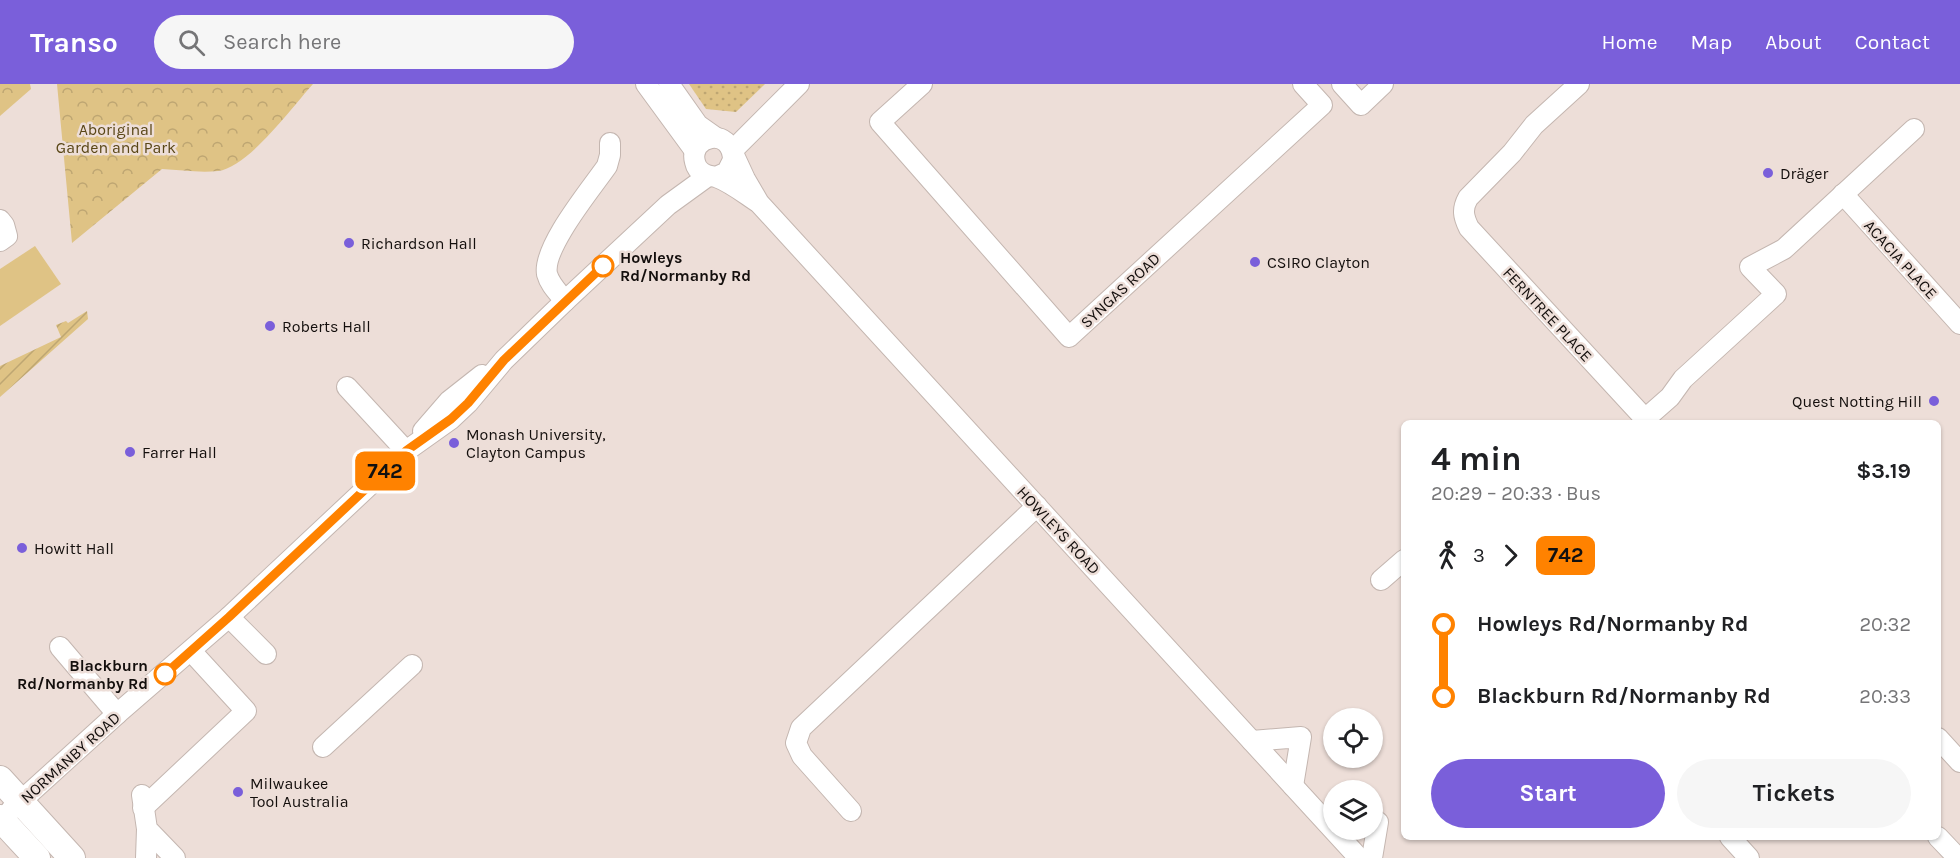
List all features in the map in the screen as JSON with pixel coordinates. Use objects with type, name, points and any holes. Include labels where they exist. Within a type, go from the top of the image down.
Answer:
[{"type":"main road","points":[[0,779],[72,858]]},
{"type":"main road","points":[[0,819],[36,858]]},
{"type":"street","points":[[646,84],[695,152],[696,165],[702,173],[721,176],[731,166],[725,145],[698,125],[669,84]]},
{"type":"street","points":[[695,152],[702,142],[725,145],[799,84]]},
{"type":"street","name":"SYNGAS ROAD","points":[[922,84],[880,122],[1069,337],[1322,105],[1303,84]]},
{"type":"street","points":[[1342,84],[1361,105],[1383,84]]},
{"type":"street","name":"FERNTREE PLACE","points":[[1578,84],[1534,125],[1512,153],[1468,198],[1463,216],[1469,228],[1646,420]]},
{"type":"street","points":[[1648,420],[1670,397],[1683,379],[1776,294],[1750,267],[1784,249],[1914,129]]},
{"type":"street","points":[[566,301],[551,284],[546,262],[554,243],[607,166],[610,143]]},
{"type":"street","name":"HOWLEYS ROAD","points":[[725,145],[759,202],[1323,817]]},
{"type":"street","name":"NORMANBY ROAD","points":[[668,206],[695,152]]},
{"type":"street","name":"NORMANBY ROAD","points":[[0,819],[229,617],[406,451],[441,408],[454,396],[504,360],[668,206],[712,176]]},
{"type":"street","name":"HOWLEYS ROAD","points":[[712,176],[759,202]]},
{"type":"street","name":"ACACIA PLACE","points":[[1843,195],[1960,324]]},
{"type":"street","points":[[0,220],[7,236],[0,241]]},
{"type":"street","points":[[347,387],[406,451]]},
{"type":"street","points":[[851,810],[802,756],[796,743],[801,728],[1037,506]]},
{"type":"street","points":[[1381,580],[1401,563]]},
{"type":"street","points":[[229,617],[266,654]]},
{"type":"street","points":[[60,647],[117,714]]},
{"type":"street","points":[[146,858],[147,829],[143,807],[246,711],[191,651]]},
{"type":"street","points":[[323,747],[412,665]]},
{"type":"street","points":[[1252,741],[1301,737],[1293,786]]},
{"type":"street","points":[[1941,741],[1960,762]]},
{"type":"street","points":[[147,829],[175,858]]},
{"type":"street","name":"HOWLEYS ROAD","points":[[1344,840],[1359,858]]},
{"type":"street","points":[[1372,858],[1375,840]]},
{"type":"street","points":[[1733,840],[1749,858]]},
{"type":"street","points":[[1941,840],[1958,858]]},
{"type":"green space","points":[[0,84],[30,84],[31,89],[0,116]]},
{"type":"green space","name":"Aboriginal Garden and Park","points":[[57,84],[313,84],[269,135],[243,159],[218,171],[162,169],[72,243]]},
{"type":"green space","points":[[689,84],[765,84],[736,112],[706,109]]},
{"type":"green space","points":[[35,246],[61,284],[0,326],[0,269]]},
{"type":"green space","points":[[87,311],[88,319],[0,397],[0,366],[61,337],[56,325],[66,321],[68,323]]},
{"type":"bus line","name":"742","points":[[165,674],[406,451],[451,419],[468,403],[504,360],[603,266]]},
{"type":"place","name":"Dräger","points":[[1768,173]]},
{"type":"place","name":"Richardson Hall","points":[[349,243]]},
{"type":"place","name":"CSIRO Clayton","points":[[1255,262]]},
{"type":"place","name":"Howleys Rd/Normanby Rd","points":[[603,266]]},
{"type":"place","name":"Roberts Hall","points":[[270,326]]},
{"type":"place","name":"Quest Notting Hill","points":[[1934,401]]},
{"type":"place","name":"Monash University, Clayton Campus","points":[[454,443]]},
{"type":"place","name":"Farrer Hall","points":[[130,452]]},
{"type":"place","name":"Howitt Hall","points":[[22,548]]},
{"type":"place","name":"Blackburn Rd/Normanby Rd","points":[[165,674]]},
{"type":"place","name":"Milwaukee Tool Australia","points":[[238,792]]}]
